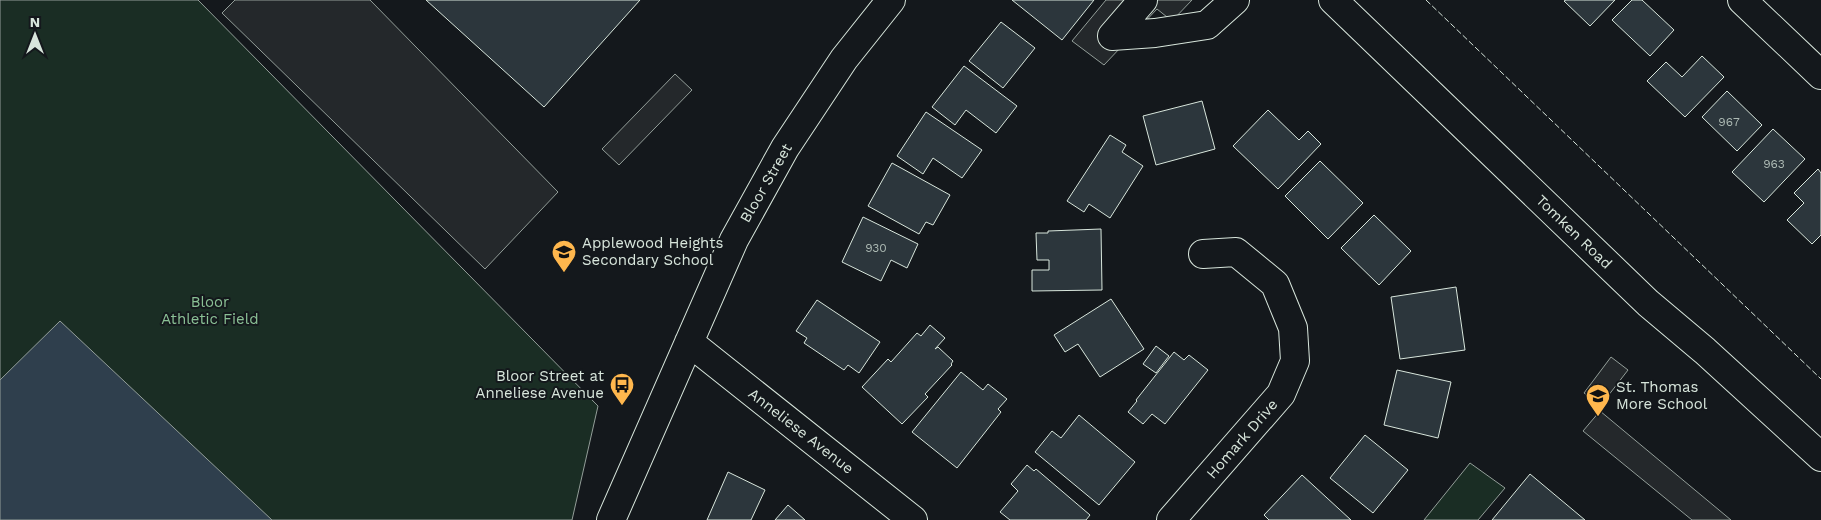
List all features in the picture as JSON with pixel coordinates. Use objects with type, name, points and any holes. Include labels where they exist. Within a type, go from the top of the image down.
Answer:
[{"type":"street","name":"Bloor Street","points":[[611,520],[734,240],[785,148],[844,59],[891,0]]},
{"type":"street","points":[[1143,0],[1112,36],[1207,25],[1235,0]]},
{"type":"street","name":"Tomken Road","points":[[1333,0],[1648,304],[1705,351],[1821,458]]},
{"type":"street","points":[[1742,0],[1821,75]]},
{"type":"street","name":"Homark Drive","points":[[1171,520],[1281,394],[1295,361],[1293,328],[1274,284],[1236,252],[1203,254]]},
{"type":"street","name":"Anneliese Avenue","points":[[688,342],[913,520]]},
{"type":"green space","name":"Bloor Athletic Field","points":[[0,0],[198,0],[598,406],[572,520],[0,520]]},
{"type":"green space","points":[[1470,463],[1505,488],[1478,520],[1424,520]]},
{"type":"shaded area","points":[[235,0],[370,0],[558,192],[485,269],[222,13]]},
{"type":"shaded area","points":[[1106,0],[1192,0],[1172,21],[1157,9],[1104,65],[1072,41]]},
{"type":"shaded area","points":[[675,74],[692,90],[619,165],[602,149]]},
{"type":"shaded area","points":[[1611,357],[1628,370],[1601,405],[1584,393]]},
{"type":"shaded area","points":[[1600,411],[1731,520],[1692,520],[1583,431]]},
{"type":"water","points":[[60,321],[272,520],[0,520],[0,380]]},
{"type":"building","points":[[426,0],[640,0],[544,107]]},
{"type":"building","points":[[1012,0],[1094,0],[1062,40]]},
{"type":"building","points":[[1615,0],[1590,26],[1564,1]]},
{"type":"building","points":[[1632,0],[1642,0],[1674,30],[1650,56],[1612,20]]},
{"type":"building","points":[[1001,22],[1035,48],[1003,88],[969,61]]},
{"type":"building","points":[[1702,56],[1724,77],[1685,117],[1647,81],[1666,62],[1682,77]]},
{"type":"building","points":[[964,66],[1017,106],[996,133],[966,110],[955,125],[932,107]]},
{"type":"building","points":[[1727,91],[1762,125],[1737,151],[1702,117]]},
{"type":"building","points":[[1202,101],[1215,149],[1156,165],[1143,116]]},
{"type":"building","points":[[1268,110],[1299,140],[1308,131],[1321,144],[1278,189],[1233,146]]},
{"type":"building","points":[[926,112],[982,150],[962,178],[933,158],[923,174],[897,156]]},
{"type":"building","points":[[1773,129],[1805,159],[1764,202],[1732,172]]},
{"type":"building","points":[[1110,135],[1126,145],[1122,152],[1143,166],[1110,218],[1089,204],[1084,212],[1067,201]]},
{"type":"building","points":[[1320,161],[1363,203],[1328,239],[1285,196]]},
{"type":"building","points":[[892,163],[950,195],[933,225],[926,222],[919,234],[868,206]]},
{"type":"building","points":[[1818,169],[1821,173],[1821,235],[1812,244],[1787,220],[1804,203],[1794,193]]},
{"type":"building","points":[[1374,215],[1411,251],[1379,285],[1341,248]]},
{"type":"building","points":[[863,217],[918,244],[907,268],[891,260],[881,281],[842,262]]},
{"type":"building","points":[[1101,229],[1102,290],[1032,291],[1032,270],[1049,270],[1049,260],[1037,260],[1036,233]]},
{"type":"building","points":[[1456,287],[1465,350],[1400,359],[1391,297]]},
{"type":"building","points":[[1111,299],[1144,349],[1100,377],[1078,344],[1065,352],[1054,335]]},
{"type":"building","points":[[817,300],[880,342],[859,373],[848,365],[844,370],[804,343],[807,338],[796,331]]},
{"type":"building","points":[[930,325],[945,338],[935,349],[938,347],[953,361],[952,365],[925,394],[928,397],[902,424],[862,387],[888,359],[891,362],[917,333],[921,336]]},
{"type":"building","points":[[1156,346],[1169,356],[1156,373],[1143,364]]},
{"type":"building","points":[[1174,352],[1184,360],[1189,355],[1208,370],[1165,424],[1152,414],[1143,424],[1128,412]]},
{"type":"building","points":[[1397,370],[1451,382],[1438,438],[1384,425]]},
{"type":"building","points":[[961,372],[983,390],[988,384],[1007,399],[998,409],[1001,412],[957,468],[912,432]]},
{"type":"building","points":[[1079,415],[1135,462],[1099,505],[1035,452],[1052,431],[1061,438]]},
{"type":"building","points":[[1365,435],[1408,470],[1373,513],[1330,478]]},
{"type":"building","points":[[1027,465],[1034,471],[1036,469],[1090,515],[1086,520],[1010,520],[1000,512],[1018,491],[1011,484]]},
{"type":"building","points":[[728,472],[765,490],[751,520],[707,520]]},
{"type":"building","points":[[1530,474],[1585,520],[1492,520]]},
{"type":"building","points":[[1302,475],[1351,520],[1269,520],[1264,515]]},
{"type":"building","points":[[788,505],[805,520],[775,520]]},
{"type":"fence","points":[[1426,0],[1821,379]]},
{"type":"place","name":"Applewood Heights Secondary School","points":[[564,273]]},
{"type":"place","name":"Bloor Street at Anneliese Avenue","points":[[622,406]]},
{"type":"place","name":"St. Thomas More School","points":[[1598,417]]}]
